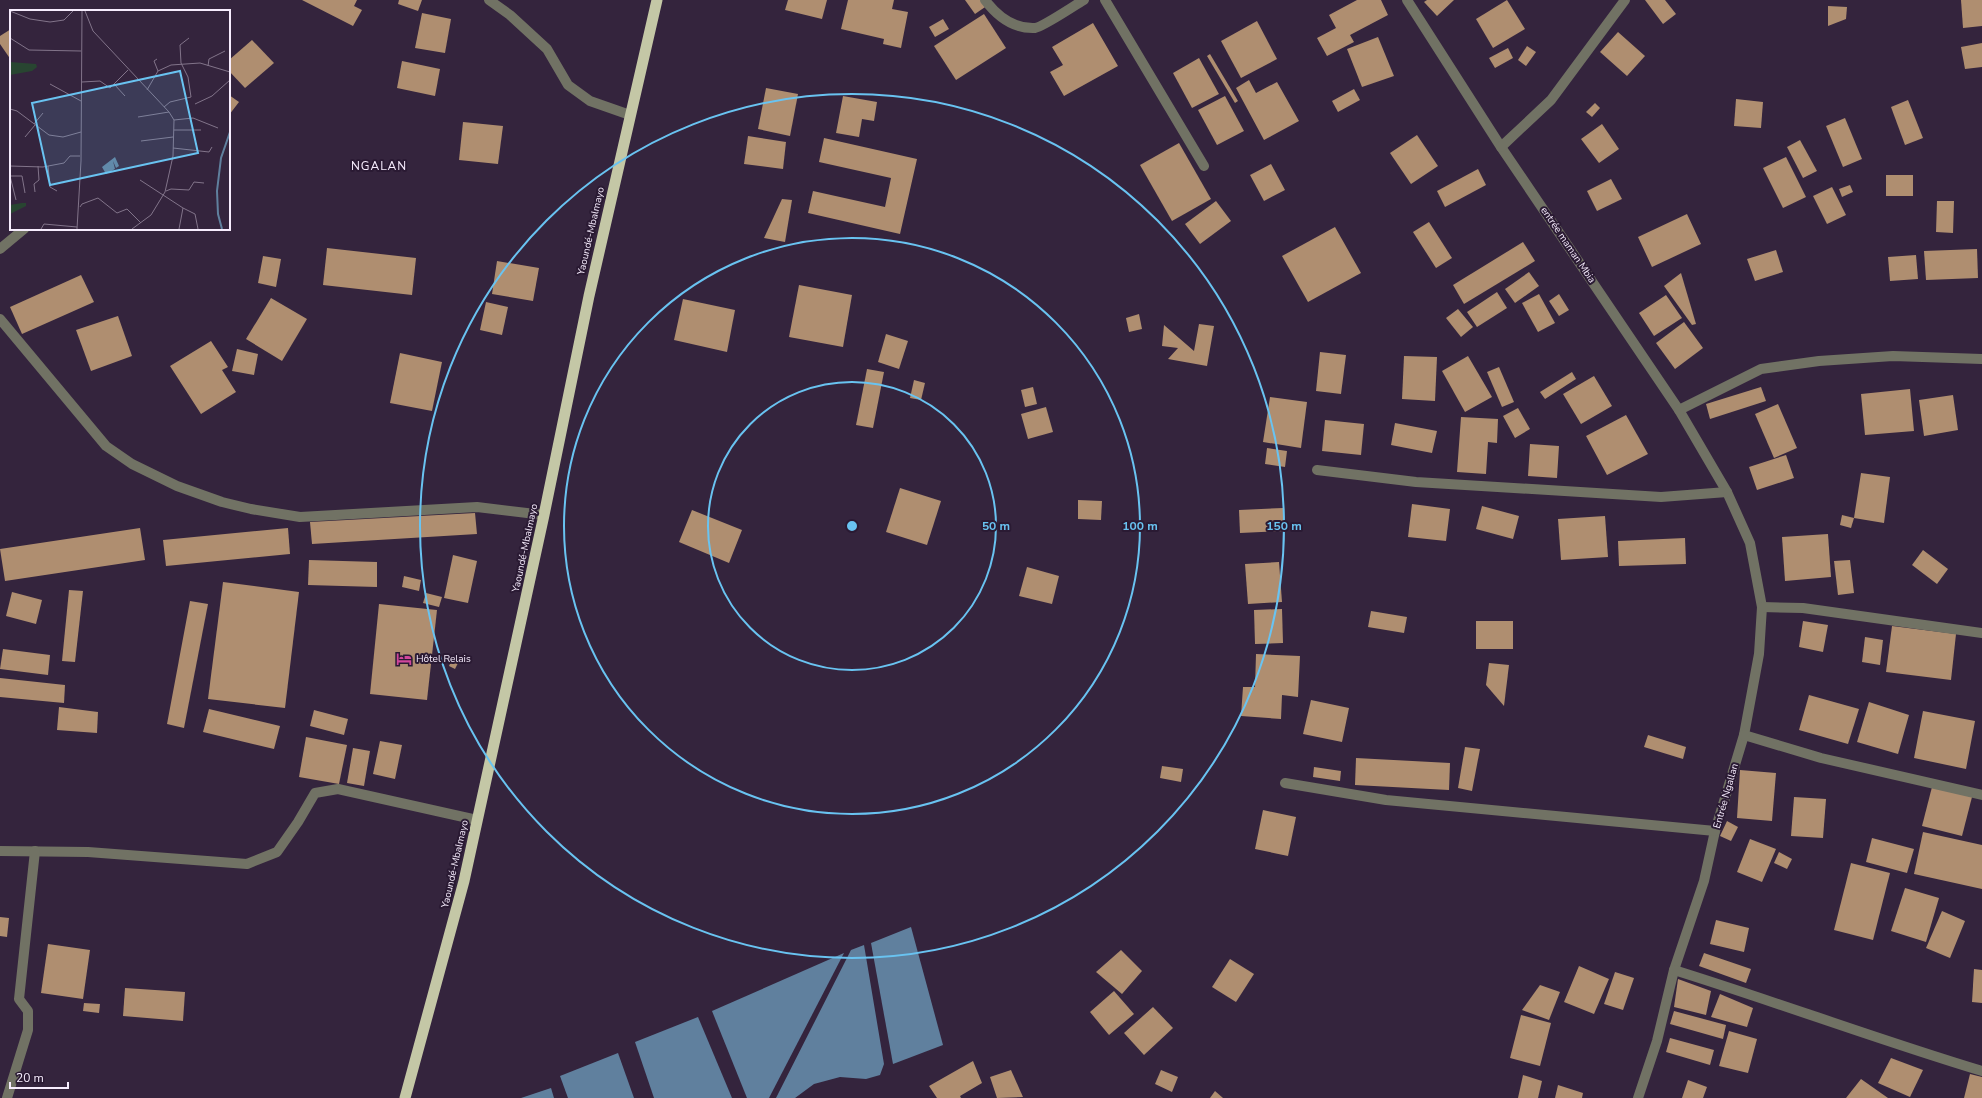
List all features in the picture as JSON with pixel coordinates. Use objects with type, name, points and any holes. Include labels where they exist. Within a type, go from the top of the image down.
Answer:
[{"type":"highway","name":"Yaoundé-Mbalmayo","points":[[405,1098],[464,881],[544,515],[589,296],[657,0]]},
{"type":"street","points":[[489,0],[510,15],[547,49],[568,85],[590,101],[630,115]]},
{"type":"street","points":[[985,0],[995,13],[1013,25],[1036,28],[1084,0]]},
{"type":"street","points":[[1105,0],[1204,166]]},
{"type":"street","name":"entrée maman Mbia","points":[[1407,0],[1501,147],[1679,410],[1727,492]]},
{"type":"street","points":[[1501,147],[1551,100],[1625,0]]},
{"type":"street","points":[[0,249],[23,230]]},
{"type":"street","points":[[0,319],[106,446],[132,464],[190,490],[251,509],[300,517],[477,507],[544,515]]},
{"type":"street","points":[[1679,410],[1761,369],[1818,361],[1893,356],[1982,359]]},
{"type":"street","points":[[1317,470],[1416,482],[1661,497],[1727,492]]},
{"type":"street","name":"Entrée Ngallan","points":[[1638,1098],[1657,1041],[1674,970],[1704,881],[1716,831],[1744,735],[1758,654],[1762,607],[1750,543],[1727,492]]},
{"type":"street","points":[[1762,607],[1803,608],[1982,633]]},
{"type":"street","points":[[1744,735],[1821,758],[1982,794]]},
{"type":"street","points":[[1285,783],[1386,800],[1716,831]]},
{"type":"street","points":[[0,850],[88,852],[247,864],[277,852],[298,822],[314,793],[338,789],[477,820]]},
{"type":"street","points":[[8,1098],[28,1030],[28,1011],[19,999],[35,851]]},
{"type":"street","points":[[1674,970],[1753,995],[1850,1029],[1982,1071]]},
{"type":"water","points":[[911,927],[943,1045],[893,1064],[871,943]]},
{"type":"water","points":[[864,945],[884,1064],[880,1075],[866,1079],[840,1077],[814,1084],[795,1098],[776,1098],[851,950]]},
{"type":"water","points":[[844,953],[769,1098],[747,1098],[712,1011]]},
{"type":"water","points":[[698,1017],[732,1098],[654,1098],[635,1042]]},
{"type":"water","points":[[618,1053],[634,1098],[568,1098],[560,1076]]},
{"type":"water","points":[[551,1088],[554,1098],[521,1098]]},
{"type":"building","points":[[302,0],[357,0],[354,6],[362,10],[353,26]]},
{"type":"building","points":[[399,0],[422,0],[418,11],[398,4]]},
{"type":"building","points":[[788,0],[827,0],[822,19],[785,10]]},
{"type":"building","points":[[848,0],[894,0],[892,9],[908,12],[901,48],[883,44],[884,39],[841,29]]},
{"type":"building","points":[[965,0],[985,0],[988,5],[975,14]]},
{"type":"building","points":[[1357,0],[1381,0],[1388,15],[1350,35],[1354,42],[1327,56],[1317,38],[1336,28],[1329,15]]},
{"type":"building","points":[[1427,0],[1454,0],[1437,16],[1424,2]]},
{"type":"building","points":[[1507,0],[1525,29],[1493,48],[1476,19]]},
{"type":"building","points":[[1645,0],[1665,0],[1676,14],[1663,24]]},
{"type":"building","points":[[1961,0],[1982,0],[1982,26],[1963,28]]},
{"type":"building","points":[[1828,6],[1847,7],[1846,19],[1828,26]]},
{"type":"building","points":[[422,13],[451,19],[445,53],[415,48]]},
{"type":"building","points":[[984,14],[1006,48],[956,80],[934,46]]},
{"type":"building","points":[[943,19],[949,29],[935,37],[929,27]]},
{"type":"building","points":[[1257,21],[1277,59],[1241,78],[1221,41]]},
{"type":"building","points":[[1093,23],[1118,66],[1064,96],[1050,72],[1063,65],[1052,47]]},
{"type":"building","points":[[10,30],[10,59],[0,44],[0,36]]},
{"type":"building","points":[[1618,32],[1645,56],[1627,76],[1600,52]]},
{"type":"building","points":[[1378,37],[1394,76],[1362,87],[1347,49]]},
{"type":"building","points":[[252,40],[274,63],[245,88],[230,72],[230,59]]},
{"type":"building","points":[[1982,43],[1982,67],[1965,69],[1961,47]]},
{"type":"building","points":[[1527,46],[1536,52],[1526,66],[1518,60]]},
{"type":"building","points":[[1508,48],[1513,58],[1495,68],[1489,58]]},
{"type":"building","points":[[1210,54],[1238,101],[1235,103],[1207,56]]},
{"type":"building","points":[[1199,58],[1219,94],[1192,108],[1173,73]]},
{"type":"building","points":[[402,61],[440,69],[435,96],[397,88]]},
{"type":"building","points":[[1249,80],[1256,93],[1277,82],[1299,121],[1264,140],[1236,88]]},
{"type":"building","points":[[766,88],[798,94],[790,136],[758,129]]},
{"type":"building","points":[[1354,89],[1360,100],[1338,112],[1332,101]]},
{"type":"building","points":[[230,96],[239,102],[230,114]]},
{"type":"building","points":[[843,96],[877,102],[874,121],[862,119],[859,137],[836,133]]},
{"type":"building","points":[[1225,96],[1244,131],[1217,145],[1198,110]]},
{"type":"building","points":[[1736,99],[1763,102],[1761,128],[1734,126]]},
{"type":"building","points":[[1908,100],[1923,138],[1905,145],[1891,107]]},
{"type":"building","points":[[1595,103],[1600,108],[1592,117],[1586,112]]},
{"type":"building","points":[[1845,118],[1862,159],[1843,167],[1826,126]]},
{"type":"building","points":[[463,122],[503,126],[498,164],[459,160]]},
{"type":"building","points":[[1602,124],[1619,149],[1599,163],[1581,139]]},
{"type":"building","points":[[1417,135],[1438,166],[1411,184],[1390,153]]},
{"type":"building","points":[[748,136],[786,142],[783,169],[744,164]]},
{"type":"building","points":[[824,138],[917,159],[900,234],[808,213],[813,191],[885,207],[891,178],[819,162]]},
{"type":"building","points":[[1800,140],[1817,171],[1803,178],[1787,147]]},
{"type":"building","points":[[1179,143],[1211,199],[1172,221],[1140,165]]},
{"type":"building","points":[[1786,157],[1806,197],[1783,208],[1763,168]]},
{"type":"building","points":[[1271,164],[1285,190],[1264,201],[1250,175]]},
{"type":"building","points":[[1478,169],[1486,185],[1445,207],[1437,191]]},
{"type":"building","points":[[1886,175],[1913,175],[1913,196],[1886,196]]},
{"type":"building","points":[[1611,179],[1622,199],[1597,211],[1587,191]]},
{"type":"building","points":[[1850,185],[1853,192],[1842,197],[1839,189]]},
{"type":"building","points":[[1832,187],[1846,215],[1827,224],[1813,196]]},
{"type":"building","points":[[782,199],[792,200],[785,242],[764,238]]},
{"type":"building","points":[[1216,201],[1231,221],[1200,244],[1185,224]]},
{"type":"building","points":[[1937,201],[1954,201],[1953,233],[1936,232]]},
{"type":"building","points":[[1687,214],[1701,244],[1652,267],[1638,237]]},
{"type":"building","points":[[1429,222],[1452,258],[1436,268],[1413,232]]},
{"type":"building","points":[[1335,227],[1361,273],[1308,302],[1282,256]]},
{"type":"building","points":[[1523,242],[1535,261],[1464,304],[1453,285]]},
{"type":"building","points":[[327,248],[416,258],[412,295],[323,285]]},
{"type":"building","points":[[1977,249],[1978,278],[1926,280],[1924,251]]},
{"type":"building","points":[[1776,250],[1783,272],[1755,281],[1747,259]]},
{"type":"building","points":[[1916,255],[1918,279],[1890,281],[1888,257]]},
{"type":"building","points":[[263,256],[281,259],[276,287],[258,283]]},
{"type":"building","points":[[497,261],[539,268],[533,301],[492,294]]},
{"type":"building","points":[[1529,272],[1539,286],[1515,303],[1505,289]]},
{"type":"building","points":[[1681,273],[1696,324],[1692,325],[1664,286]]},
{"type":"building","points":[[81,275],[94,302],[22,334],[10,307]]},
{"type":"building","points":[[799,285],[852,295],[843,347],[789,337]]},
{"type":"building","points":[[1497,292],[1507,308],[1477,327],[1467,312]]},
{"type":"building","points":[[1539,294],[1555,323],[1538,332],[1522,303]]},
{"type":"building","points":[[1559,294],[1569,310],[1559,316],[1549,301]]},
{"type":"building","points":[[1666,295],[1682,318],[1654,336],[1639,313]]},
{"type":"building","points":[[271,298],[307,319],[282,361],[246,339]]},
{"type":"building","points":[[683,299],[735,310],[727,352],[674,340]]},
{"type":"building","points":[[486,302],[508,307],[502,335],[480,330]]},
{"type":"building","points":[[1458,309],[1473,327],[1461,337],[1446,318]]},
{"type":"building","points":[[1139,314],[1142,329],[1129,332],[1126,318]]},
{"type":"building","points":[[118,316],[132,356],[91,371],[76,330]]},
{"type":"building","points":[[1684,322],[1703,348],[1675,369],[1656,343]]},
{"type":"building","points":[[1199,324],[1214,326],[1207,366],[1168,359],[1178,348],[1162,346],[1164,325],[1194,351]]},
{"type":"building","points":[[886,334],[908,341],[899,369],[878,362]]},
{"type":"building","points":[[211,341],[228,367],[222,370],[236,392],[201,414],[170,366]]},
{"type":"building","points":[[237,349],[258,354],[254,375],[232,371]]},
{"type":"building","points":[[1320,352],[1346,355],[1341,394],[1316,391]]},
{"type":"building","points":[[400,353],[442,362],[432,411],[390,403]]},
{"type":"building","points":[[1404,356],[1437,357],[1435,401],[1402,399]]},
{"type":"building","points":[[1468,356],[1492,397],[1465,412],[1442,371]]},
{"type":"building","points":[[1499,367],[1514,402],[1502,407],[1487,372]]},
{"type":"building","points":[[867,369],[884,372],[873,428],[856,425]]},
{"type":"building","points":[[1572,372],[1576,379],[1545,399],[1540,392]]},
{"type":"building","points":[[1594,376],[1612,406],[1581,424],[1563,394]]},
{"type":"building","points":[[914,380],[925,383],[921,400],[910,398]]},
{"type":"building","points":[[1033,387],[1037,404],[1025,407],[1021,390]]},
{"type":"building","points":[[1761,387],[1766,401],[1710,419],[1706,404]]},
{"type":"building","points":[[1910,389],[1914,431],[1865,435],[1861,394]]},
{"type":"building","points":[[1953,395],[1958,430],[1924,436],[1919,400]]},
{"type":"building","points":[[1270,397],[1307,402],[1301,448],[1263,442]]},
{"type":"building","points":[[1778,404],[1797,448],[1774,458],[1755,414]]},
{"type":"building","points":[[1046,407],[1053,432],[1028,439],[1021,414]]},
{"type":"building","points":[[1518,408],[1530,429],[1515,438],[1503,416]]},
{"type":"building","points":[[1626,415],[1648,454],[1607,475],[1586,436]]},
{"type":"building","points":[[1461,417],[1498,419],[1497,443],[1488,442],[1486,474],[1457,472]]},
{"type":"building","points":[[1325,420],[1364,424],[1361,455],[1322,451]]},
{"type":"building","points":[[1395,423],[1437,431],[1432,453],[1391,445]]},
{"type":"building","points":[[1530,444],[1559,446],[1557,478],[1528,476]]},
{"type":"building","points":[[1267,448],[1287,451],[1285,467],[1265,464]]},
{"type":"building","points":[[1786,455],[1794,478],[1757,490],[1749,467]]},
{"type":"building","points":[[1861,473],[1890,477],[1884,523],[1854,518]]},
{"type":"building","points":[[900,488],[941,501],[927,545],[886,532]]},
{"type":"building","points":[[1078,500],[1102,501],[1101,520],[1078,519]]},
{"type":"building","points":[[1412,504],[1450,509],[1446,541],[1408,537]]},
{"type":"building","points":[[1482,506],[1519,516],[1513,539],[1476,529]]},
{"type":"building","points":[[1283,508],[1284,531],[1240,533],[1239,510]]},
{"type":"building","points":[[692,510],[742,530],[729,563],[679,542]]},
{"type":"building","points":[[475,513],[477,534],[312,544],[310,522]]},
{"type":"building","points":[[1842,515],[1854,518],[1851,528],[1840,525]]},
{"type":"building","points":[[1605,516],[1608,557],[1561,560],[1558,519]]},
{"type":"building","points":[[140,528],[145,560],[5,581],[0,549]]},
{"type":"building","points":[[288,528],[290,554],[166,566],[163,540]]},
{"type":"building","points":[[1828,534],[1831,577],[1785,581],[1782,537]]},
{"type":"building","points":[[1685,538],[1686,564],[1619,566],[1618,541]]},
{"type":"building","points":[[1923,550],[1948,569],[1937,584],[1912,565]]},
{"type":"building","points":[[453,555],[477,561],[468,603],[444,598]]},
{"type":"building","points":[[309,560],[377,562],[377,587],[308,585]]},
{"type":"building","points":[[1850,560],[1854,593],[1838,595],[1834,561]]},
{"type":"building","points":[[1279,562],[1282,602],[1248,604],[1245,564]]},
{"type":"building","points":[[1027,567],[1059,576],[1052,604],[1019,596]]},
{"type":"building","points":[[404,576],[421,580],[419,591],[402,587]]},
{"type":"building","points":[[223,582],[299,592],[285,708],[208,699]]},
{"type":"building","points":[[69,590],[83,591],[75,662],[62,661]]},
{"type":"building","points":[[12,592],[42,600],[36,624],[6,616]]},
{"type":"building","points":[[426,593],[442,597],[439,607],[423,603]]},
{"type":"building","points":[[190,601],[208,604],[184,728],[167,724]]},
{"type":"building","points":[[379,604],[437,610],[427,700],[370,694]]},
{"type":"building","points":[[1282,609],[1283,643],[1255,644],[1254,610]]},
{"type":"building","points":[[1371,611],[1407,617],[1404,633],[1368,627]]},
{"type":"building","points":[[1476,621],[1513,621],[1513,649],[1476,649]]},
{"type":"building","points":[[1803,621],[1828,625],[1823,652],[1799,647]]},
{"type":"building","points":[[1892,626],[1956,634],[1951,680],[1886,672]]},
{"type":"building","points":[[1865,637],[1883,640],[1880,665],[1862,662]]},
{"type":"building","points":[[3,649],[50,655],[48,675],[0,669]]},
{"type":"building","points":[[1256,654],[1300,656],[1298,697],[1282,695],[1281,719],[1241,716],[1243,687],[1255,687]]},
{"type":"building","points":[[453,657],[459,661],[455,669],[449,666]]},
{"type":"building","points":[[1489,663],[1509,665],[1504,706],[1486,685]]},
{"type":"building","points":[[0,678],[65,685],[64,703],[0,697]]},
{"type":"building","points":[[1809,695],[1859,709],[1848,744],[1799,730]]},
{"type":"building","points":[[1311,700],[1349,708],[1342,742],[1303,734]]},
{"type":"building","points":[[1869,702],[1909,715],[1898,754],[1857,742]]},
{"type":"building","points":[[59,707],[98,712],[97,733],[57,730]]},
{"type":"building","points":[[209,709],[280,726],[274,749],[203,732]]},
{"type":"building","points":[[314,710],[348,719],[344,735],[310,726]]},
{"type":"building","points":[[1923,711],[1975,721],[1966,769],[1914,758]]},
{"type":"building","points":[[1648,735],[1686,747],[1683,759],[1644,747]]},
{"type":"building","points":[[306,737],[347,745],[339,784],[299,777]]},
{"type":"building","points":[[380,741],[402,745],[395,779],[373,774]]},
{"type":"building","points":[[1465,747],[1480,749],[1472,791],[1458,788]]},
{"type":"building","points":[[353,748],[370,751],[364,786],[347,783]]},
{"type":"building","points":[[1356,758],[1450,763],[1449,790],[1355,785]]},
{"type":"building","points":[[1162,766],[1183,769],[1181,782],[1160,778]]},
{"type":"building","points":[[1314,767],[1341,771],[1340,781],[1313,777]]},
{"type":"building","points":[[1740,770],[1776,773],[1772,821],[1737,818]]},
{"type":"building","points":[[1932,787],[1972,797],[1962,836],[1922,826]]},
{"type":"building","points":[[1794,797],[1826,799],[1823,838],[1791,836]]},
{"type":"building","points":[[1263,810],[1296,817],[1288,856],[1255,849]]},
{"type":"building","points":[[1727,821],[1738,827],[1731,841],[1720,836]]},
{"type":"building","points":[[1923,832],[1982,845],[1982,889],[1914,874]]},
{"type":"building","points":[[1872,838],[1914,849],[1907,873],[1866,862]]},
{"type":"building","points":[[1750,839],[1776,849],[1762,882],[1737,872]]},
{"type":"building","points":[[1779,852],[1792,859],[1787,869],[1774,863]]},
{"type":"building","points":[[1851,863],[1890,873],[1873,940],[1834,930]]},
{"type":"building","points":[[1905,888],[1939,898],[1926,942],[1891,931]]},
{"type":"building","points":[[1942,911],[1965,921],[1950,958],[1926,948]]},
{"type":"building","points":[[0,917],[9,918],[7,937],[0,936]]},
{"type":"building","points":[[1716,920],[1749,928],[1744,952],[1710,944]]},
{"type":"building","points":[[48,944],[90,950],[83,999],[41,993]]},
{"type":"building","points":[[1121,950],[1142,971],[1122,994],[1096,972]]},
{"type":"building","points":[[1704,953],[1751,969],[1746,983],[1699,966]]},
{"type":"building","points":[[1230,959],[1254,974],[1236,1002],[1212,987]]},
{"type":"building","points":[[1579,966],[1609,979],[1594,1014],[1564,1002]]},
{"type":"building","points":[[1974,969],[1982,970],[1982,1003],[1972,1002]]},
{"type":"building","points":[[1615,972],[1634,978],[1623,1010],[1604,1004]]},
{"type":"building","points":[[1678,979],[1711,991],[1706,1015],[1674,1007]]},
{"type":"building","points":[[1540,985],[1560,992],[1549,1020],[1522,1010]]},
{"type":"building","points":[[125,988],[185,992],[183,1021],[123,1016]]},
{"type":"building","points":[[1114,991],[1134,1014],[1109,1035],[1090,1012]]},
{"type":"building","points":[[1720,994],[1753,1008],[1747,1027],[1711,1017]]},
{"type":"building","points":[[84,1003],[100,1004],[99,1013],[83,1011]]},
{"type":"building","points":[[1153,1007],[1173,1028],[1144,1055],[1124,1033]]},
{"type":"building","points":[[1674,1011],[1726,1025],[1723,1039],[1670,1024]]},
{"type":"building","points":[[1521,1015],[1551,1023],[1540,1066],[1510,1058]]},
{"type":"building","points":[[1729,1031],[1757,1039],[1748,1073],[1719,1066]]},
{"type":"building","points":[[1670,1038],[1714,1050],[1710,1065],[1666,1052]]},
{"type":"building","points":[[1891,1058],[1923,1070],[1910,1097],[1878,1083]]},
{"type":"building","points":[[973,1061],[982,1083],[960,1096],[961,1098],[937,1098],[929,1086]]},
{"type":"building","points":[[1011,1070],[1023,1097],[997,1098],[990,1077]]},
{"type":"building","points":[[1161,1070],[1178,1077],[1172,1092],[1155,1084]]},
{"type":"building","points":[[1970,1074],[1982,1077],[1982,1098],[1964,1098]]},
{"type":"building","points":[[1523,1075],[1542,1081],[1538,1098],[1518,1098]]},
{"type":"building","points":[[1861,1079],[1888,1098],[1846,1098]]},
{"type":"building","points":[[1688,1080],[1707,1087],[1703,1098],[1682,1098]]},
{"type":"building","points":[[1558,1085],[1583,1093],[1582,1098],[1555,1098]]},
{"type":"building","points":[[1215,1091],[1223,1098],[1210,1098]]},
{"type":"place","name":"Hôtel Relais","points":[[404,659]]},
{"type":"district","name":"NGALAN","points":[[379,166]]}]
